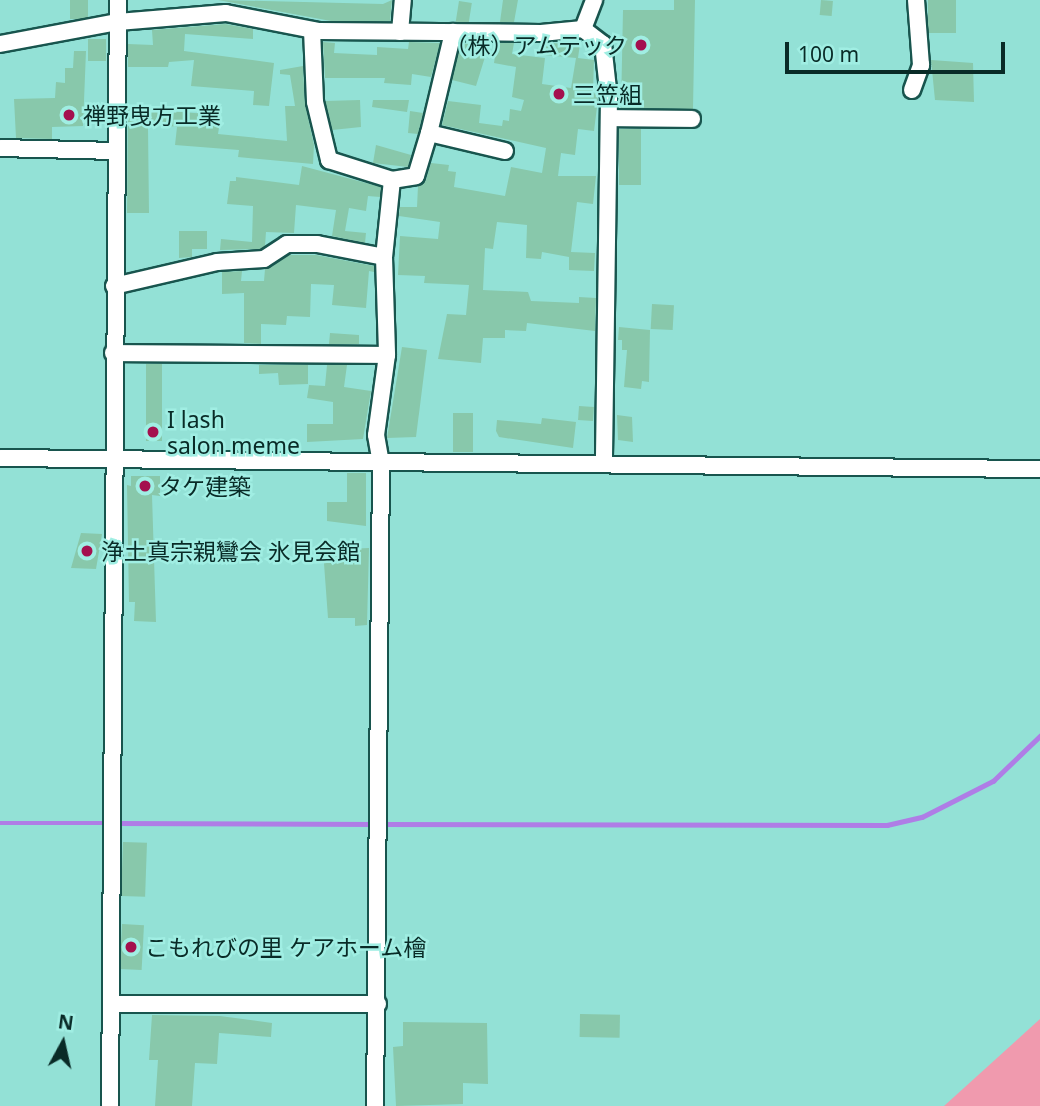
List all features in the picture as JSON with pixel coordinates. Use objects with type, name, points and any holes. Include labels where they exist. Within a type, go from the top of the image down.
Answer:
[{"type":"street","points":[[110,1106],[112,459],[118,0]]},
{"type":"street","points":[[400,32],[403,0]]},
{"type":"street","points":[[583,29],[594,0]]},
{"type":"street","points":[[912,90],[922,65],[916,0]]},
{"type":"street","points":[[0,44],[118,22],[226,13],[312,30],[453,32],[583,29],[603,44],[609,118],[604,464]]},
{"type":"street","points":[[312,30],[315,102],[329,160],[392,180],[416,176],[453,32]]},
{"type":"street","points":[[609,118],[692,119]]},
{"type":"street","points":[[429,133],[505,150]]},
{"type":"street","points":[[0,148],[116,152]]},
{"type":"street","points":[[375,1106],[381,462],[376,435],[387,355],[384,257],[392,180]]},
{"type":"street","points":[[114,286],[217,262],[264,259],[288,244],[317,244],[384,257]]},
{"type":"street","points":[[113,352],[387,355]]},
{"type":"street","points":[[0,458],[1040,469]]},
{"type":"street","points":[[111,1004],[377,1004]]},
{"type":"shaded area","points":[[1040,1019],[1040,1106],[944,1106]]},
{"type":"building","points":[[70,0],[88,0],[88,19],[70,19]]},
{"type":"building","points":[[218,0],[383,4],[392,0],[390,21],[331,21]]},
{"type":"building","points":[[503,0],[518,0],[514,22],[500,22]]},
{"type":"building","points":[[674,0],[695,0],[693,109],[621,108],[623,10],[674,10]]},
{"type":"building","points":[[821,0],[833,1],[832,16],[820,15]]},
{"type":"building","points":[[928,0],[956,0],[956,33],[928,33]]},
{"type":"building","points":[[459,1],[472,3],[469,24],[456,22]]},
{"type":"building","points":[[225,24],[253,29],[253,39],[185,34],[184,51],[274,63],[269,106],[253,105],[254,91],[191,86],[194,60],[169,62],[168,67],[128,67],[128,44],[153,45],[152,30]]},
{"type":"building","points":[[88,39],[106,39],[106,61],[88,61]]},
{"type":"building","points":[[323,42],[335,43],[334,53],[377,55],[377,47],[408,49],[409,42],[440,43],[431,77],[412,74],[411,85],[384,83],[385,78],[325,78]]},
{"type":"building","points":[[461,43],[474,45],[471,53],[485,57],[476,86],[452,80]]},
{"type":"building","points":[[497,43],[514,43],[512,54],[545,58],[542,84],[571,88],[576,58],[545,55],[546,43],[580,44],[578,58],[594,60],[593,91],[598,99],[594,131],[578,129],[575,155],[561,153],[558,176],[596,176],[593,204],[577,202],[571,252],[595,253],[594,271],[569,270],[569,257],[542,252],[541,259],[526,258],[527,225],[497,222],[493,249],[485,248],[483,290],[528,292],[531,301],[579,303],[579,297],[596,298],[595,331],[527,323],[526,331],[505,330],[505,338],[483,338],[481,363],[438,359],[447,314],[466,315],[469,285],[424,283],[425,276],[398,275],[400,236],[438,239],[440,222],[399,216],[400,207],[417,207],[418,186],[426,180],[431,163],[449,165],[448,171],[456,172],[454,187],[505,196],[511,167],[542,173],[546,148],[442,125],[448,101],[481,105],[479,123],[502,126],[503,120],[509,121],[510,109],[521,111],[524,100],[512,97],[516,67],[494,63]]},
{"type":"building","points":[[74,51],[86,51],[83,126],[52,127],[52,139],[16,138],[14,99],[55,98],[56,82],[65,83],[65,68],[73,68]]},
{"type":"building","points":[[931,60],[973,63],[974,102],[935,100]]},
{"type":"building","points":[[303,66],[305,104],[314,145],[313,164],[238,157],[239,150],[175,145],[177,127],[153,124],[148,128],[149,213],[127,213],[128,108],[221,115],[218,134],[287,141],[285,106],[295,106],[290,75],[280,74],[280,70]]},
{"type":"building","points":[[360,100],[361,127],[332,130],[325,101]]},
{"type":"building","points":[[373,100],[409,100],[407,112],[372,107]]},
{"type":"building","points":[[410,111],[423,113],[418,134],[408,133]]},
{"type":"building","points":[[619,129],[641,129],[641,185],[619,185]]},
{"type":"building","points":[[376,145],[411,155],[408,167],[373,163]]},
{"type":"building","points":[[302,166],[381,187],[380,197],[368,196],[366,211],[349,208],[345,231],[366,233],[365,243],[332,236],[336,210],[296,205],[294,233],[266,232],[265,246],[261,249],[220,250],[221,239],[252,242],[253,206],[227,204],[230,181],[236,181],[236,177],[299,185]]},
{"type":"building","points":[[179,231],[207,231],[207,249],[192,249],[192,257],[179,258]]},
{"type":"building","points":[[289,255],[316,255],[374,266],[374,272],[369,271],[366,308],[332,305],[334,285],[311,284],[310,317],[287,316],[286,325],[261,324],[261,344],[244,343],[244,293],[222,294],[222,272],[242,271],[241,281],[264,281],[265,269]]},
{"type":"building","points":[[652,304],[674,305],[673,330],[651,329]]},
{"type":"building","points":[[619,327],[650,330],[649,382],[642,381],[641,389],[624,387],[627,350],[622,350],[622,340],[618,340]]},
{"type":"building","points":[[330,333],[359,335],[359,344],[329,344]]},
{"type":"building","points":[[402,347],[427,350],[416,437],[387,438]]},
{"type":"building","points":[[146,364],[162,364],[162,441],[146,441]]},
{"type":"building","points":[[259,365],[308,365],[308,384],[279,385],[278,373],[259,374]]},
{"type":"building","points":[[327,365],[347,365],[344,387],[371,391],[363,439],[307,442],[307,424],[333,424],[333,402],[307,398],[309,385],[325,386]]},
{"type":"building","points":[[579,406],[594,407],[593,421],[578,420]]},
{"type":"building","points":[[453,413],[473,413],[473,452],[453,452]]},
{"type":"building","points":[[617,415],[632,417],[633,442],[618,440]]},
{"type":"building","points":[[542,418],[576,422],[573,448],[499,437],[496,431],[497,420],[541,424]]},
{"type":"building","points":[[347,473],[366,473],[366,526],[327,521],[327,502],[347,502]]},
{"type":"building","points":[[131,476],[160,476],[160,496],[152,495],[156,622],[134,621],[135,602],[129,602],[127,485],[131,486]]},
{"type":"building","name":"浄土真宗親鸞会 氷見会館","points":[[81,533],[102,534],[96,569],[71,568]]},
{"type":"building","points":[[369,548],[367,625],[355,626],[355,618],[328,618],[323,550]]},
{"type":"building","points":[[123,842],[147,843],[145,897],[121,896]]},
{"type":"building","name":"こもれびの里 ケアホーム檜","points":[[122,924],[144,925],[142,970],[120,969]]},
{"type":"building","points":[[580,1014],[620,1015],[620,1038],[580,1037]]},
{"type":"building","points":[[152,1015],[220,1016],[272,1023],[271,1037],[219,1033],[217,1064],[195,1063],[192,1106],[155,1106],[158,1060],[149,1060]]},
{"type":"building","points":[[403,1022],[487,1023],[488,1084],[463,1083],[463,1104],[396,1106],[393,1047],[403,1046]]},
{"type":"waterway","points":[[382,824],[887,825],[922,817],[993,781],[1040,736]]},
{"type":"waterway","points":[[0,823],[108,823]]},
{"type":"waterway","points":[[116,823],[374,824]]},
{"type":"place","name":"（株）アムテック","points":[[641,45]]},
{"type":"place","name":"三笠組","points":[[559,94]]},
{"type":"place","name":"禅野曳方工業","points":[[69,115]]},
{"type":"place","name":"I lash salon meme","points":[[153,432]]},
{"type":"place","name":"タケ建築","points":[[145,486]]},
{"type":"place","name":"浄土真宗親鸞会 氷見会館","points":[[87,551]]},
{"type":"place","name":"こもれびの里 ケアホーム檜","points":[[131,947]]}]
